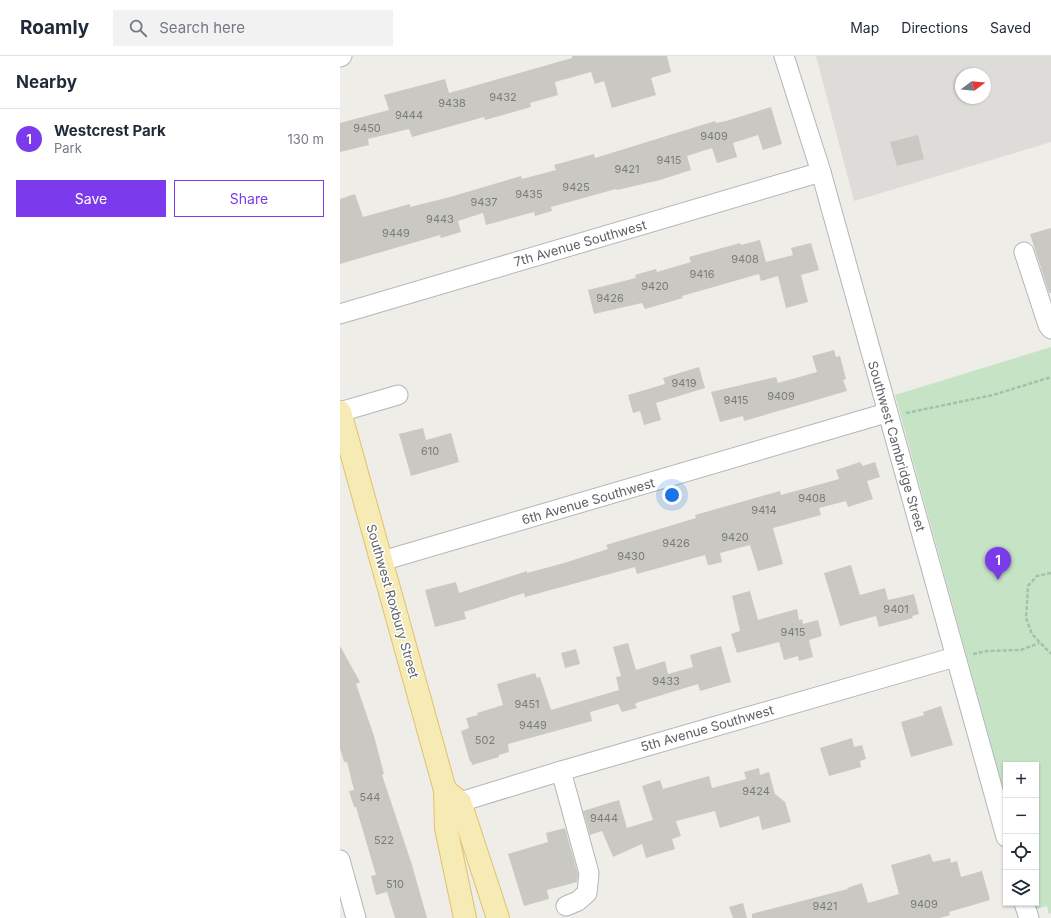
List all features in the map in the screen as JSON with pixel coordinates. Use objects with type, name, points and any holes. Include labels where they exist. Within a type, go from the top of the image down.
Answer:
[{"type":"main road","name":"Southwest Roxbury Street","points":[[340,412],[382,561],[453,796],[498,918]]},
{"type":"main road","name":"Southwest Roxbury Street","points":[[453,796],[446,828],[465,918]]},
{"type":"street","name":"Southwest Cambridge Street","points":[[784,56],[821,172],[886,413],[924,538],[955,657],[1005,834]]},
{"type":"street","name":"7th Avenue Southwest","points":[[340,314],[821,172]]},
{"type":"street","points":[[1024,252],[1048,325],[1051,328]]},
{"type":"street","points":[[340,412],[398,395]]},
{"type":"street","name":"6th Avenue Southwest","points":[[382,561],[886,413]]},
{"type":"street","name":"5th Avenue Southwest","points":[[453,796],[561,771],[955,657]]},
{"type":"street","points":[[561,771],[589,873],[587,893],[578,901],[566,906]]},
{"type":"street","points":[[340,860],[345,896],[356,918]]},
{"type":"street","points":[[1025,906],[1029,918]]},
{"type":"path","points":[[886,413],[900,414],[993,395],[1051,378]]},
{"type":"path","points":[[1051,573],[1037,576],[1028,586],[1026,618],[1032,634],[1051,654]]},
{"type":"path","points":[[955,657],[987,651],[1021,650],[1039,643]]},
{"type":"shaded area","points":[[816,56],[1051,56],[1051,142],[854,201]]},
{"type":"green space","points":[[1051,347],[1051,913],[1049,914],[1047,906],[1036,909],[1036,906],[1039,906],[1039,762],[1003,762],[1003,788],[895,395]]},
{"type":"building","points":[[572,56],[667,56],[671,72],[651,78],[656,95],[612,108],[604,81],[595,84],[591,72],[555,82],[558,95],[530,103],[531,107],[485,120],[484,117],[412,137],[409,129],[368,139],[369,145],[340,152],[340,123],[389,110],[384,95],[445,79],[449,93],[572,58]]},
{"type":"building","points":[[771,107],[782,144],[763,150],[758,135],[733,143],[737,157],[717,163],[712,148],[687,156],[691,170],[660,180],[616,189],[551,207],[552,211],[535,216],[534,212],[486,225],[483,213],[458,221],[461,232],[441,238],[440,235],[340,264],[340,199],[355,194],[363,217],[410,204],[410,207],[521,176],[522,179],[556,170],[554,165],[594,154],[595,158],[715,121],[716,123],[726,121]]},
{"type":"building","points":[[918,135],[924,159],[897,166],[890,142]]},
{"type":"building","points":[[1051,228],[1051,293],[1049,293],[1030,234]]},
{"type":"building","points":[[760,240],[766,262],[793,255],[791,248],[811,243],[819,270],[801,275],[808,302],[786,308],[778,276],[761,281],[759,274],[682,296],[683,298],[645,309],[642,303],[594,314],[588,290],[636,278],[635,275],[656,269],[657,272],[691,262],[689,257],[740,243],[741,245]]},
{"type":"building","points":[[834,350],[836,357],[840,356],[846,379],[843,380],[847,391],[744,421],[743,416],[720,422],[711,392],[776,377],[778,383],[817,372],[812,356]]},
{"type":"building","points":[[699,367],[705,388],[656,403],[661,420],[644,425],[640,411],[633,413],[628,395],[665,384],[663,378]]},
{"type":"building","points":[[423,428],[426,440],[451,433],[459,462],[411,476],[399,434]]},
{"type":"building","points":[[860,462],[863,466],[875,462],[880,477],[867,481],[873,499],[848,507],[846,501],[819,508],[821,515],[773,528],[783,564],[758,571],[750,545],[720,553],[722,562],[710,565],[708,565],[705,555],[637,574],[635,567],[525,597],[524,593],[464,612],[466,619],[435,627],[425,590],[456,582],[459,593],[527,571],[527,573],[564,563],[608,549],[606,545],[696,518],[695,515],[780,491],[781,495],[839,479],[836,470]]},
{"type":"building","points":[[851,565],[860,595],[885,588],[888,600],[914,594],[919,614],[912,616],[913,618],[879,627],[876,616],[840,626],[824,573]]},
{"type":"building","points":[[750,591],[758,620],[797,609],[799,620],[802,619],[803,624],[818,620],[822,636],[809,640],[813,657],[799,661],[798,656],[784,660],[779,642],[737,653],[731,634],[740,631],[732,596]]},
{"type":"building","points":[[628,643],[636,670],[665,661],[668,674],[693,667],[690,655],[721,646],[731,682],[700,691],[698,684],[639,702],[635,704],[637,708],[622,712],[618,704],[590,712],[592,721],[508,744],[509,752],[499,755],[499,757],[472,765],[461,731],[469,728],[466,718],[503,705],[497,684],[535,673],[537,678],[540,677],[551,710],[619,690],[616,677],[621,676],[613,647]]},
{"type":"building","points":[[340,646],[360,682],[356,684],[374,736],[384,774],[382,775],[412,865],[427,918],[395,918],[387,892],[376,895],[371,876],[376,875],[356,807],[354,807],[349,791],[354,790],[347,762],[344,762],[340,748]]},
{"type":"building","points":[[576,649],[580,664],[565,668],[561,653]]},
{"type":"building","points":[[941,706],[953,745],[911,757],[901,722],[924,715],[923,712]]},
{"type":"building","points":[[852,738],[854,747],[862,745],[866,759],[860,761],[861,767],[829,776],[820,748]]},
{"type":"building","points":[[759,768],[760,775],[769,772],[775,794],[785,802],[791,822],[762,830],[759,816],[720,828],[715,811],[676,821],[681,836],[672,839],[675,849],[646,858],[642,844],[613,857],[602,831],[590,835],[583,811],[619,800],[627,828],[653,820],[642,786],[660,780],[663,789],[709,776],[712,788],[746,779],[744,772]]},
{"type":"building","points":[[565,828],[578,874],[577,882],[547,890],[549,899],[524,906],[508,854],[548,842],[546,833]]},
{"type":"building","points":[[930,854],[933,862],[950,858],[951,863],[957,861],[961,877],[982,871],[990,900],[949,912],[950,915],[940,918],[752,918],[752,914],[755,913],[848,889],[847,888],[862,883],[868,903],[899,894],[891,865]]},
{"type":"building","points":[[743,903],[747,918],[733,918],[729,907]]},
{"type":"place","name":"Westcrest Park","points":[[998,580]]}]
